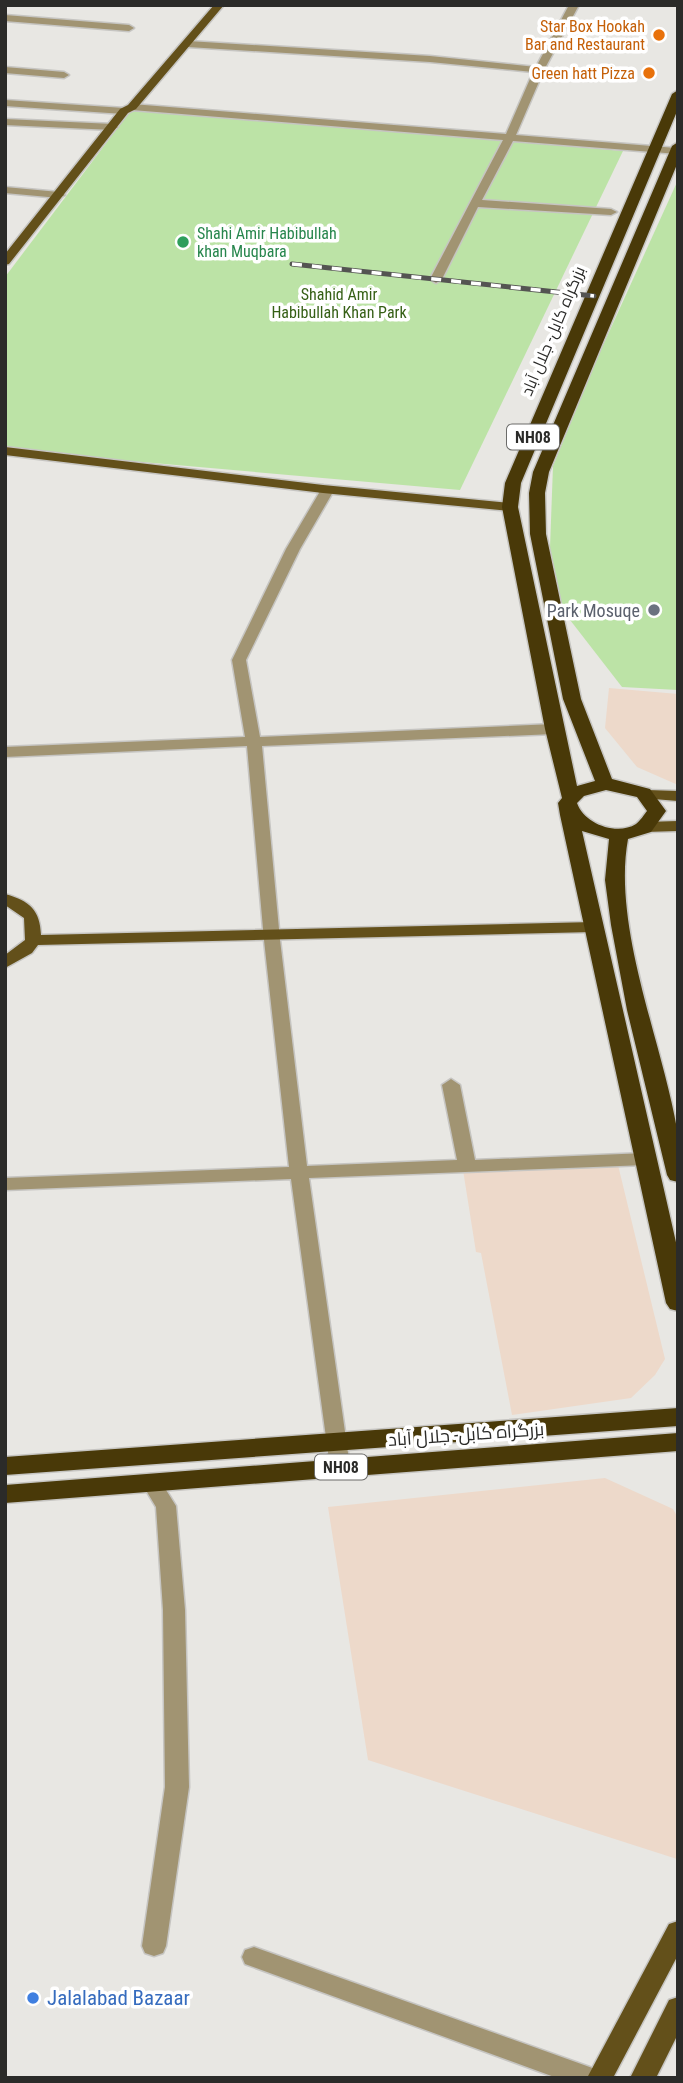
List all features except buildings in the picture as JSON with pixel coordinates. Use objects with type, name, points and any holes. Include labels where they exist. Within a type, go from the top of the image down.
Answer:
[{"type":"highway","name":"بزرگراه کابل- جلال آباد","points":[[678,94],[513,483],[510,507],[594,928],[678,1303]]},
{"type":"highway","name":"NH08","points":[[606,784],[572,699],[538,534],[537,493],[541,472],[677,148]]},
{"type":"highway","points":[[606,784],[636,789],[647,795],[657,811],[646,827],[619,834],[589,829],[570,807],[591,786],[606,784]]},
{"type":"highway","points":[[619,834],[614,855],[616,898],[635,999],[678,1175]]},
{"type":"highway","name":"بزرگراه کابل- جلال آباد","points":[[5,1466],[678,1417]]},
{"type":"highway","name":"بزرگراه کابل- جلال آباد","points":[[5,1494],[678,1442]]},
{"type":"main road","points":[[5,262],[113,127],[188,44],[219,5]]},
{"type":"main road","points":[[5,451],[323,489],[510,507]]},
{"type":"main road","points":[[647,795],[678,796]]},
{"type":"main road","points":[[646,827],[678,826]]},
{"type":"main road","points":[[5,899],[20,906],[32,917],[33,940],[26,949],[5,962]]},
{"type":"main road","points":[[33,940],[594,928]]},
{"type":"main road","points":[[600,2078],[678,1931]]},
{"type":"main road","points":[[643,2078],[678,2008]]},
{"type":"street","points":[[436,279],[511,137],[539,70],[574,5]]},
{"type":"street","points":[[5,18],[129,28]]},
{"type":"street","points":[[188,44],[430,59],[539,70]]},
{"type":"street","points":[[5,70],[64,75]]},
{"type":"street","points":[[5,103],[128,109],[655,149],[677,148]]},
{"type":"street","points":[[5,122],[113,127]]},
{"type":"street","points":[[5,190],[59,195]]},
{"type":"street","points":[[475,203],[611,212]]},
{"type":"street","points":[[323,489],[327,492],[293,549],[239,660],[254,743],[271,934],[299,1173],[340,1467]]},
{"type":"street","points":[[5,752],[554,729]]},
{"type":"street","points":[[451,1085],[467,1165]]},
{"type":"street","points":[[5,1184],[646,1159]]},
{"type":"street","points":[[151,1482],[166,1506],[174,1610],[177,1787],[154,1946]]},
{"type":"street","points":[[254,1957],[589,2078]]},
{"type":"shaded area","points":[[609,688],[678,694],[678,785],[637,767],[605,728]]},
{"type":"shaded area","points":[[618,1165],[665,1359],[655,1375],[631,1398],[512,1415],[481,1253],[476,1252],[463,1170]]},
{"type":"shaded area","points":[[605,1478],[673,1509],[678,1518],[677,1859],[368,1760],[328,1507]]},
{"type":"green space","name":"Shahid Amir Habibullah Khan Park","points":[[132,109],[623,151],[460,490],[5,450],[5,277]]},
{"type":"green space","points":[[678,180],[678,690],[622,687],[560,607],[550,548],[553,466],[595,363]]},
{"type":"railway","points":[[292,264],[594,296]]},
{"type":"place","name":"Star Box Hookah Bar and Restaurant","points":[[659,35]]},
{"type":"place","name":"Green hatt Pizza","points":[[649,73]]},
{"type":"place","name":"Shahi Amir Habibullah khan Muqbara","points":[[183,242]]},
{"type":"place","name":"Park Mosuqe","points":[[654,610]]},
{"type":"place","name":"Jalalabad Bazaar","points":[[33,1998]]}]
